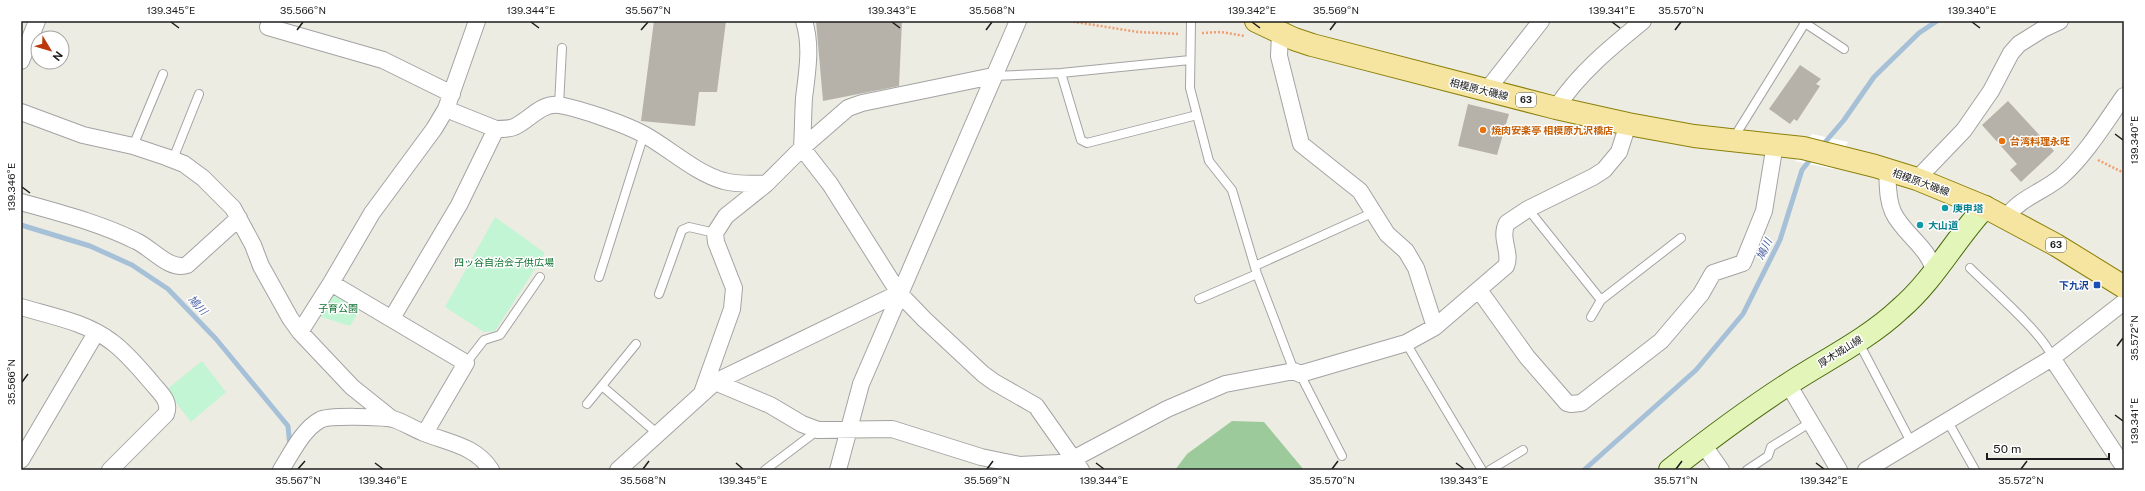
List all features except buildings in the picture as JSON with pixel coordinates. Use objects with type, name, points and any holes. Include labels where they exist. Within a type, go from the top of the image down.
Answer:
[{"type":"main road","name":"相模原大磯線","points":[[1254,30],[1280,33],[1306,43],[1371,62],[1556,108],[1628,124],[1694,136],[1733,139],[1804,148],[1887,169],[1918,179],[1985,207],[2124,287]]},
{"type":"main road","name":"厚木城山線","points":[[1670,470],[1703,444],[1788,384],[1858,340],[1900,309],[1934,272],[1966,228],[1985,207]]},
{"type":"street","points":[[21,61],[36,21]]},
{"type":"street","points":[[300,332],[372,213],[434,129],[449,102],[477,21]]},
{"type":"street","points":[[804,21],[807,29],[808,68],[804,98],[802,148],[830,184],[900,294],[924,319],[983,374],[1036,406],[1077,464]]},
{"type":"street","points":[[838,470],[861,384],[1018,21]]},
{"type":"street","points":[[1487,90],[1541,21]]},
{"type":"street","points":[[1556,108],[1574,83],[1643,21]]},
{"type":"street","points":[[1918,179],[1964,130],[1991,91],[2011,53],[2019,44],[2043,29],[2060,21]]},
{"type":"street","points":[[266,24],[383,60],[449,102],[496,129],[514,127],[540,108],[559,105],[644,134],[699,169],[722,181],[766,184]]},
{"type":"street","points":[[1280,33],[1279,56],[1301,144],[1360,192],[1372,213],[1387,234],[1406,251],[1416,268],[1435,327]]},
{"type":"street","points":[[700,396],[732,309],[735,296],[734,288],[716,242],[715,233],[726,216],[766,184],[802,148],[848,108],[862,103],[993,76]]},
{"type":"street","points":[[2006,218],[2020,202],[2061,177],[2084,153],[2124,96]]},
{"type":"street","points":[[21,112],[83,135],[133,146],[173,159],[203,178],[233,208],[261,266],[290,318],[300,332],[352,388],[392,419],[425,433],[468,448],[485,460],[491,470]]},
{"type":"street","points":[[716,382],[770,405],[802,424],[818,430],[892,429],[1018,468],[1059,463],[1077,464],[1167,409],[1225,384],[1297,372],[1406,343],[1435,327],[1506,266],[1508,260],[1504,235],[1505,226],[1510,220],[1528,209],[1593,178],[1604,170],[1614,160],[1619,152],[1628,124]]},
{"type":"street","points":[[392,318],[458,205],[496,129]]},
{"type":"street","points":[[1479,290],[1527,357],[1568,402],[1571,404],[1581,403],[1661,341],[1701,294],[1713,273],[1743,263],[1764,211],[1775,144]]},
{"type":"street","points":[[1887,169],[1888,197],[1893,212],[1904,230],[1929,256],[1934,272]]},
{"type":"street","points":[[21,202],[93,224],[130,238],[172,264],[182,267],[187,265],[239,218]]},
{"type":"street","points":[[331,283],[466,363],[425,433]]},
{"type":"street","points":[[618,470],[716,382],[900,294]]},
{"type":"street","points":[[1872,468],[1947,420],[2052,358],[2124,302]]},
{"type":"street","points":[[21,307],[76,323],[111,341],[122,350],[166,399],[166,414],[110,470]]},
{"type":"street","points":[[21,460],[96,333]]},
{"type":"street","points":[[2052,358],[2124,467]]},
{"type":"street","points":[[1788,384],[1839,470]]},
{"type":"street","points":[[281,470],[305,434],[318,421],[328,417],[392,419]]},
{"type":"street","points":[[1703,444],[1721,470]]},
{"type":"lane","points":[[1191,21],[1190,88],[1209,162],[1232,190],[1255,266],[1297,372],[1342,456]]},
{"type":"lane","points":[[1733,139],[1804,22],[1844,49]]},
{"type":"lane","points":[[559,105],[562,48]]},
{"type":"lane","points":[[993,76],[1061,73],[1190,60]]},
{"type":"lane","points":[[1061,73],[1081,140],[1087,143],[1197,115]]},
{"type":"lane","points":[[133,146],[163,74]]},
{"type":"lane","points":[[173,159],[198,94]]},
{"type":"lane","points":[[598,277],[644,134]]},
{"type":"lane","points":[[1528,209],[1601,300]]},
{"type":"lane","points":[[1255,266],[1372,213]]},
{"type":"lane","points":[[659,294],[682,230],[689,227],[715,233]]},
{"type":"lane","points":[[1591,317],[1601,300],[1681,238]]},
{"type":"lane","points":[[1970,268],[2034,332],[2049,349],[2052,358]]},
{"type":"lane","points":[[1199,299],[1258,274]]},
{"type":"lane","points":[[466,363],[484,340],[500,335],[540,277]]},
{"type":"lane","points":[[1858,340],[1911,442]]},
{"type":"lane","points":[[1406,343],[1482,470]]},
{"type":"lane","points":[[587,404],[636,344]]},
{"type":"lane","points":[[602,386],[658,434]]},
{"type":"lane","points":[[1947,420],[1976,470]]},
{"type":"lane","points":[[1747,470],[1768,456],[1771,447],[1811,422]]},
{"type":"lane","points":[[765,470],[818,430]]},
{"type":"lane","points":[[1490,470],[1523,450]]},
{"type":"path","points":[[1070,21],[1138,32],[1184,34]]},
{"type":"path","points":[[1200,33],[1254,30]]},
{"type":"path","points":[[2084,153],[2124,173]]},
{"type":"green space","name":"四ッ谷自治会子供広場","points":[[495,217],[545,253],[495,331],[484,332],[445,307]]},
{"type":"green space","name":"子育公園","points":[[333,289],[362,306],[350,326],[318,316]]},
{"type":"green space","points":[[202,361],[226,392],[191,422],[166,390]]},
{"type":"green space","points":[[1232,421],[1264,422],[1304,470],[1175,470],[1187,454]]},
{"type":"pier","points":[[1812,134],[1848,142],[1833,169],[1795,161]]},
{"type":"waterway","name":"鳩川","points":[[1821,147],[1844,120],[1874,77],[1919,33],[1937,21]]},
{"type":"waterway","name":"鳩川","points":[[1584,470],[1696,370],[1743,314],[1780,240],[1802,170],[1813,156]]},
{"type":"waterway","name":"鳩川","points":[[21,225],[90,246],[132,265],[168,289],[216,339],[288,426],[290,447]]},
{"type":"place","name":"焼肉安楽亭 相模原九沢橋店","points":[[1483,130]]},
{"type":"place","name":"台湾料理永旺","points":[[2002,141]]},
{"type":"place","name":"庚申塔","points":[[1945,208]]},
{"type":"place","name":"大山道","points":[[1920,225]]},
{"type":"place","name":"下九沢","points":[[2097,285]]}]
